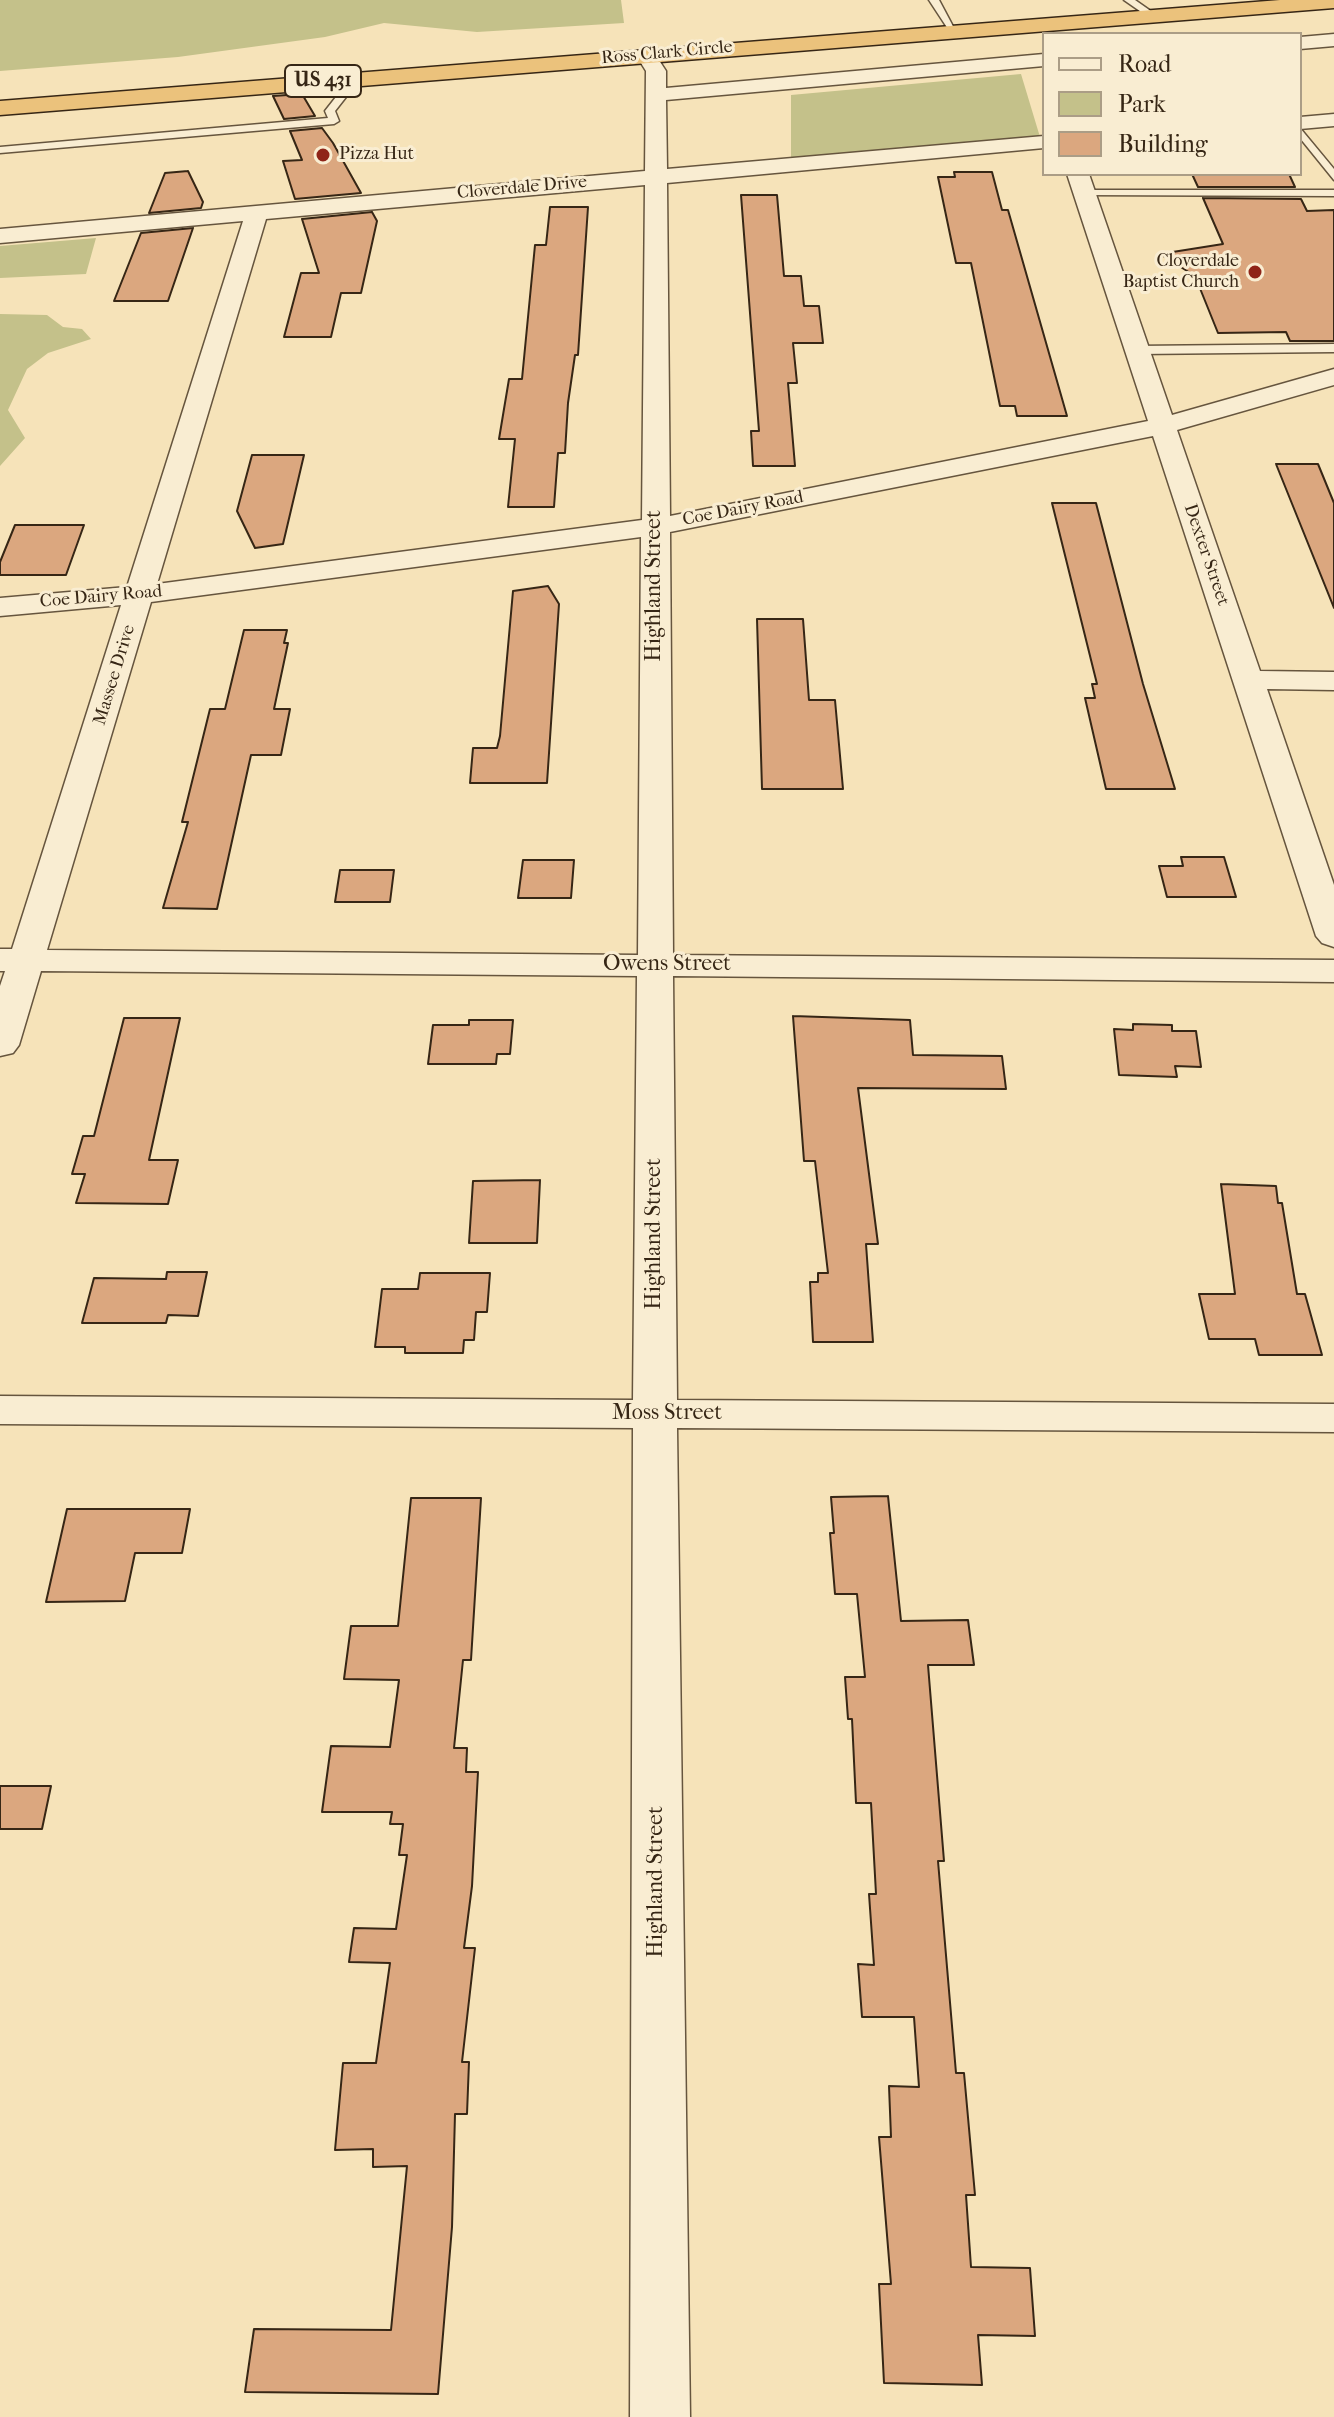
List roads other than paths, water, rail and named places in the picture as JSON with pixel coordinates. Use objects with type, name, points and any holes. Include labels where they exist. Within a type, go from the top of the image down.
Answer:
[{"type":"highway","name":"Ross Clark Circle","points":[[0,108],[653,73],[1150,14],[1334,2]]},
{"type":"highway","points":[[1134,32],[1334,18]]},
{"type":"highway","name":"Ross Clark Circle","points":[[961,38],[1042,60]]},
{"type":"highway","name":"Ross Clark Circle","points":[[0,125],[336,89]]},
{"type":"street","points":[[1302,43],[1334,40]]},
{"type":"street","points":[[653,73],[1042,60]]},
{"type":"street","name":"Highland Street","points":[[653,73],[657,176],[655,1414],[660,2417]]},
{"type":"street","points":[[1302,123],[1334,120]]},
{"type":"street","name":"Cloverdale Drive","points":[[0,236],[1042,142]]},
{"type":"street","name":"Dexter Street","points":[[1081,183],[1334,936]]},
{"type":"street","name":"Massee Drive","points":[[0,1045],[13,960],[140,595],[257,212]]},
{"type":"street","name":"Coe Dairy Road","points":[[0,607],[140,595],[655,527],[1162,426],[1334,377]]},
{"type":"street","points":[[1249,680],[1334,681]]},
{"type":"street","name":"Owens Street","points":[[13,960],[1334,971]]},
{"type":"street","name":"Moss Street","points":[[0,1410],[1334,1418]]},
{"type":"lane","points":[[934,0],[961,38]]},
{"type":"lane","points":[[1129,0],[1150,14]]},
{"type":"lane","points":[[0,150],[334,121],[330,111],[336,89]]},
{"type":"lane","points":[[1302,134],[1334,177]]},
{"type":"lane","points":[[1081,183],[1334,193]]},
{"type":"lane","points":[[1137,350],[1334,348]]},
{"type":"place","name":"Pizza Hut","points":[[323,155]]},
{"type":"place","name":"Cloverdale Baptist Church","points":[[1255,272]]}]
